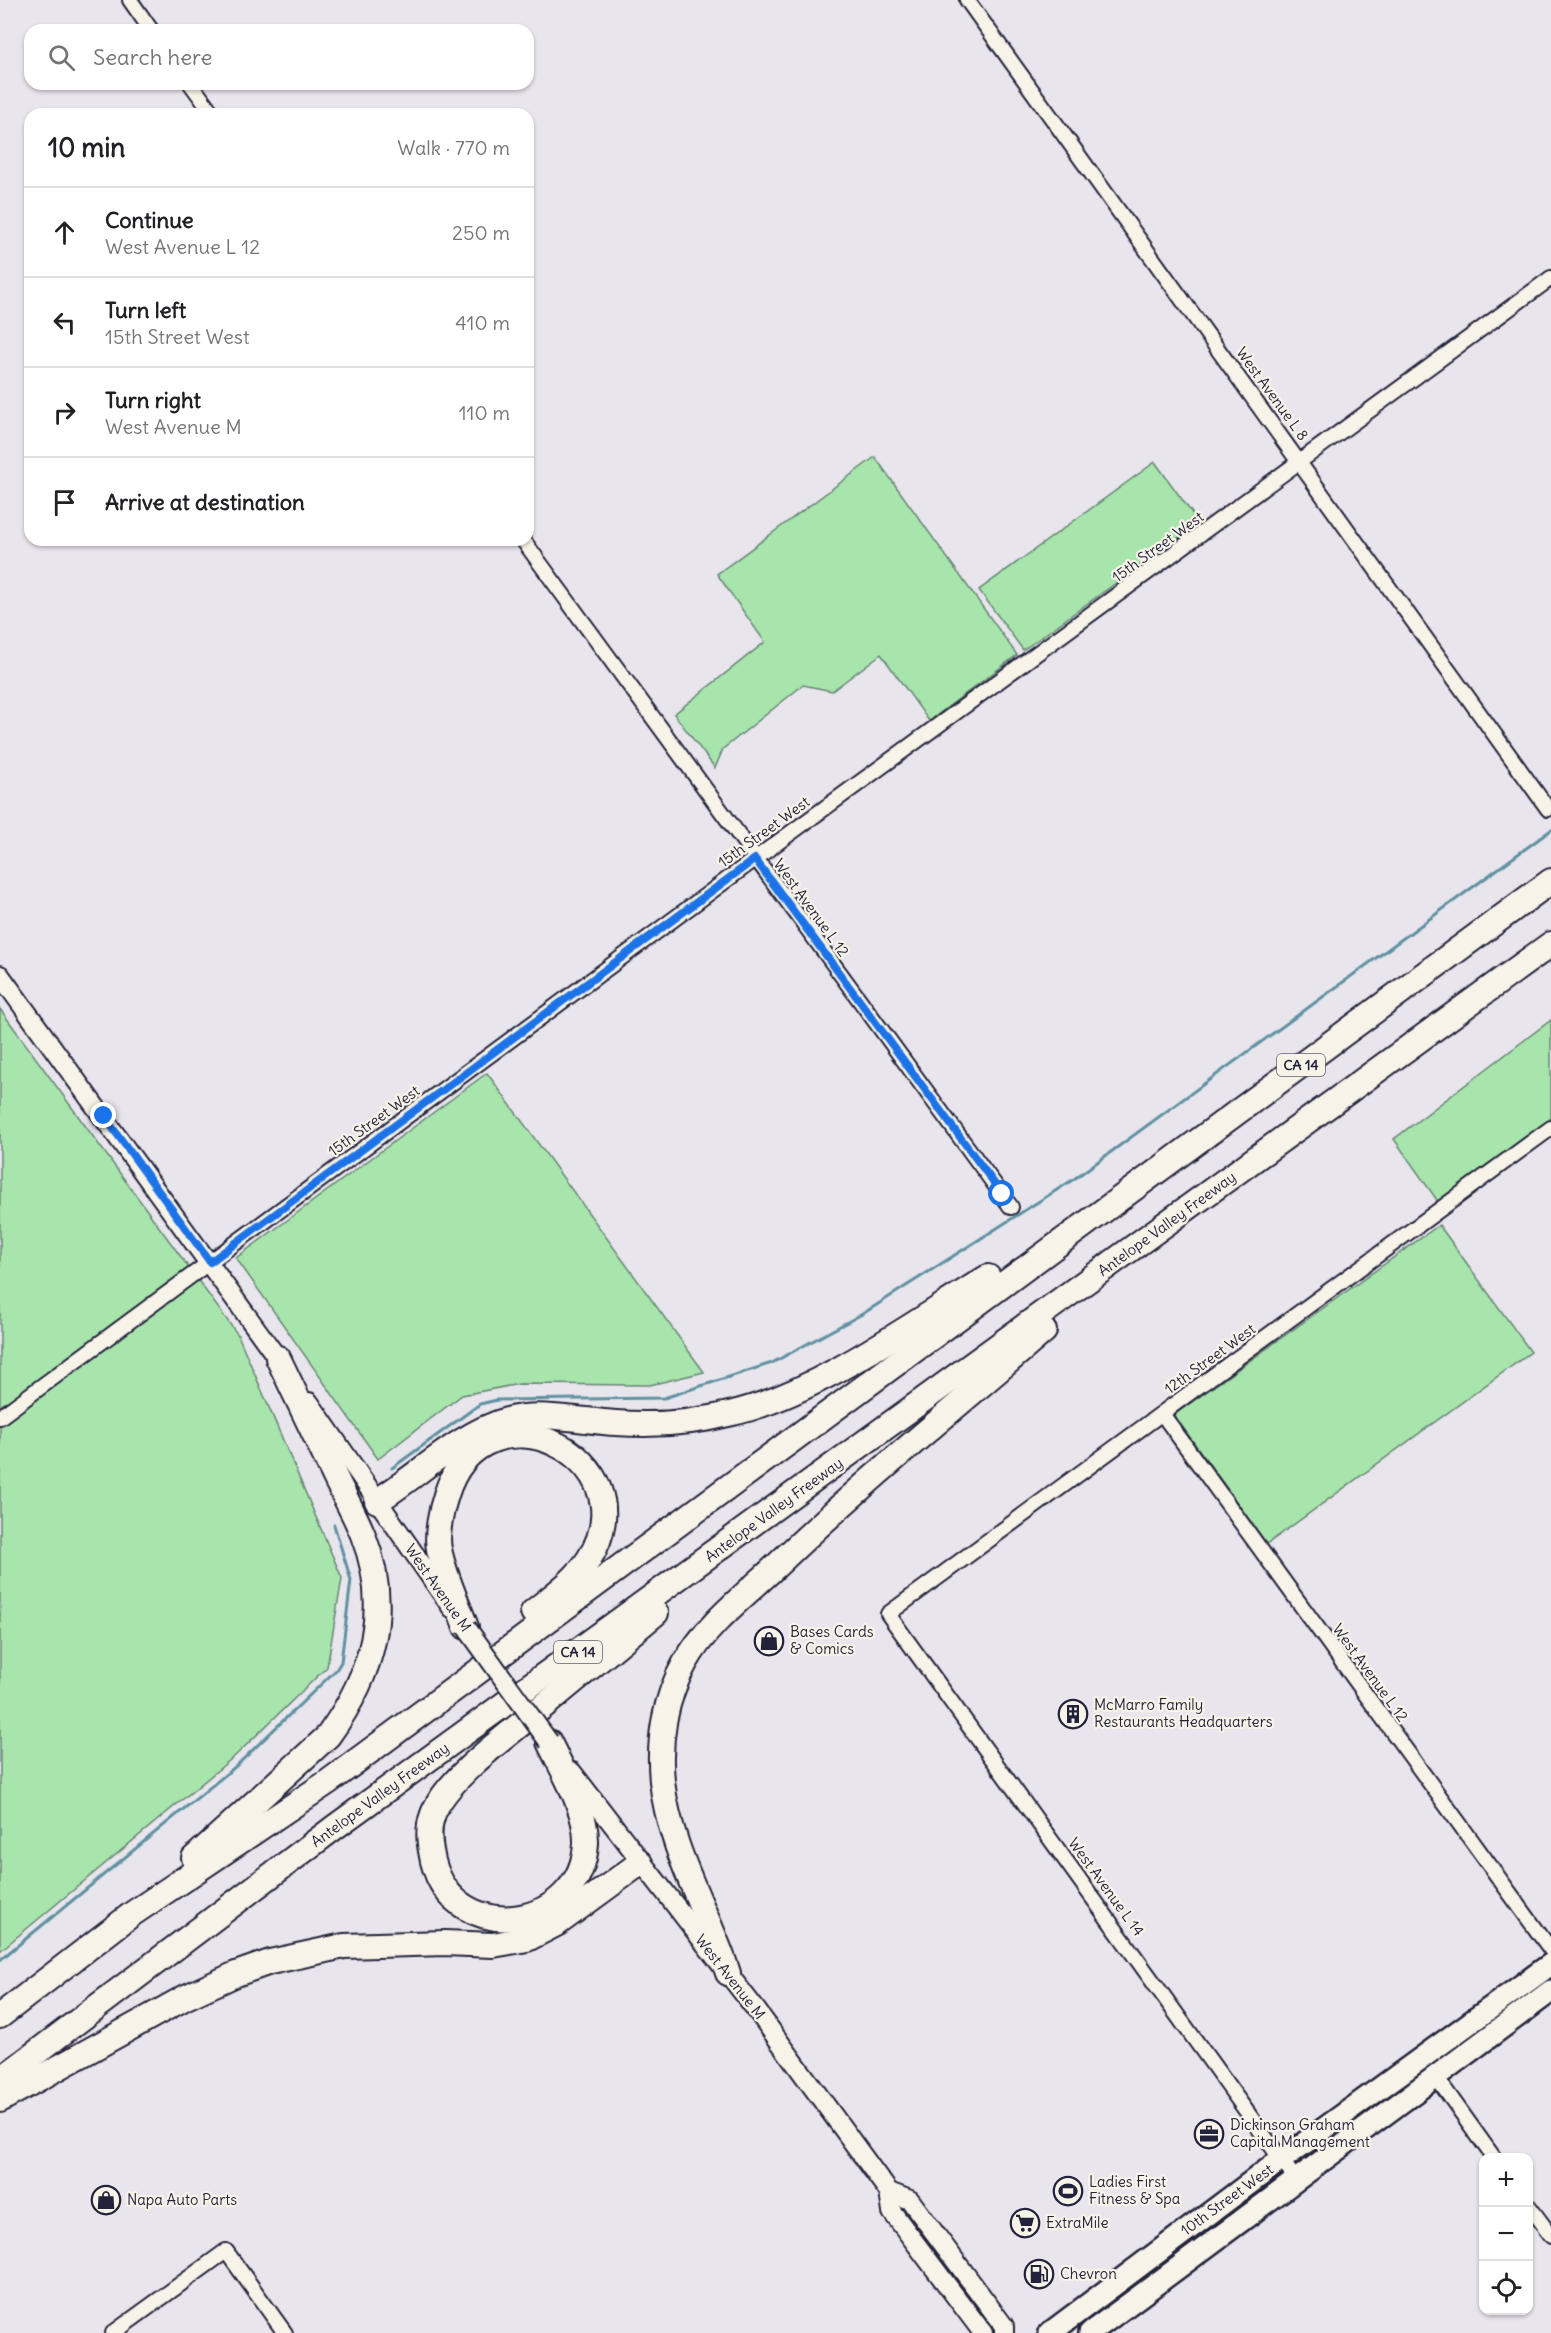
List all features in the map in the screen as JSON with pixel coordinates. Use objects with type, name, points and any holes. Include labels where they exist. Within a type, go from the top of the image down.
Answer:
[{"type":"highway","name":"CA 14","points":[[0,2016],[132,1914],[328,1782],[1551,881]]},
{"type":"highway","name":"Antelope Valley Freeway","points":[[0,2080],[335,1827],[1551,944]]},
{"type":"highway","points":[[728,1973],[716,1936],[676,1844],[662,1781],[662,1731],[667,1705],[686,1661],[721,1618],[828,1516],[935,1426],[1160,1229]]},
{"type":"highway","points":[[377,1502],[484,1428],[509,1420],[533,1417],[658,1425],[712,1418],[772,1400],[813,1383],[1008,1265],[1050,1249]]},
{"type":"highway","points":[[132,1914],[328,1736],[356,1692],[372,1650],[377,1612],[376,1590],[363,1535],[278,1358]]},
{"type":"highway","points":[[328,1782],[571,1581],[589,1559],[600,1534],[602,1505],[599,1491],[592,1475],[579,1459],[553,1441],[521,1435],[503,1437],[485,1444],[459,1466],[449,1484],[443,1504],[438,1548],[466,1627]]},
{"type":"highway","points":[[549,1742],[583,1819],[586,1843],[581,1868],[570,1888],[548,1907],[514,1919],[497,1919],[482,1915],[465,1907],[449,1893],[437,1877],[429,1844],[432,1816],[450,1787],[806,1487]]},
{"type":"highway","points":[[0,2100],[186,1997],[236,1974],[279,1959],[344,1946],[493,1945],[527,1939],[558,1923],[640,1863]]},
{"type":"main road","name":"West Avenue M","points":[[0,975],[210,1262],[377,1502],[549,1742],[640,1863],[728,1973],[889,2192],[892,2212],[983,2333]]},
{"type":"main road","name":"10th Street West","points":[[1050,2333],[1282,2160],[1551,1965]]},
{"type":"main road","name":"10th Street West","points":[[1090,2333],[1551,1991]]},
{"type":"main road","name":"West Avenue M","points":[[889,2192],[910,2200],[1004,2326],[1004,2333]]},
{"type":"street","points":[[130,0],[147,24]]},
{"type":"street","name":"West Avenue L 8","points":[[967,0],[1548,809]]},
{"type":"street","points":[[195,90],[209,108]]},
{"type":"street","name":"15th Street West","points":[[0,1417],[755,859],[1551,279]]},
{"type":"street","name":"West Avenue L 12","points":[[527,546],[1011,1207]]},
{"type":"street","name":"12th Street West","points":[[888,1614],[1163,1415],[1551,1128]]},
{"type":"street","name":"West Avenue L 12","points":[[1163,1415],[1551,1950]]},
{"type":"street","name":"West Avenue L 14","points":[[888,1614],[1296,2180]]},
{"type":"street","points":[[1436,2077],[1491,2153]]},
{"type":"street","points":[[1529,2207],[1551,2236]]},
{"type":"street","points":[[113,2333],[226,2251],[285,2333]]},
{"type":"green space","points":[[875,457],[1017,655],[929,721],[881,654],[832,691],[803,685],[723,749],[715,768],[674,714],[765,642],[717,574]]},
{"type":"green space","points":[[1155,462],[1199,523],[1023,650],[979,590]]},
{"type":"green space","points":[[0,1009],[238,1335],[342,1578],[327,1667],[236,1755],[0,1951]]},
{"type":"green space","points":[[1551,1020],[1551,1118],[1439,1203],[1394,1139]]},
{"type":"green space","points":[[487,1073],[704,1372],[650,1385],[519,1384],[462,1395],[378,1459],[236,1258]]},
{"type":"green space","points":[[1439,1225],[1531,1352],[1267,1544],[1174,1415]]},
{"type":"waterway","points":[[392,1468],[480,1404],[497,1400],[664,1398],[772,1363],[864,1313],[1074,1179],[1551,830]]},
{"type":"waterway","points":[[0,1960],[236,1766],[336,1670],[341,1662],[351,1580],[334,1525]]},
{"type":"place","name":"Bases Cards & Comics","points":[[769,1641]]},
{"type":"place","name":"McMarro Family Restaurants Headquarters","points":[[1073,1714]]},
{"type":"place","name":"Dickinson Graham Capital Management","points":[[1209,2134]]},
{"type":"place","name":"Ladies First Fitness & Spa","points":[[1068,2191]]},
{"type":"place","name":"Napa Auto Parts","points":[[106,2200]]},
{"type":"place","name":"ExtraMile","points":[[1025,2223]]},
{"type":"place","name":"Chevron","points":[[1039,2274]]},
{"type":"route","points":[[104,1116],[210,1262],[755,859],[1002,1194]]}]
